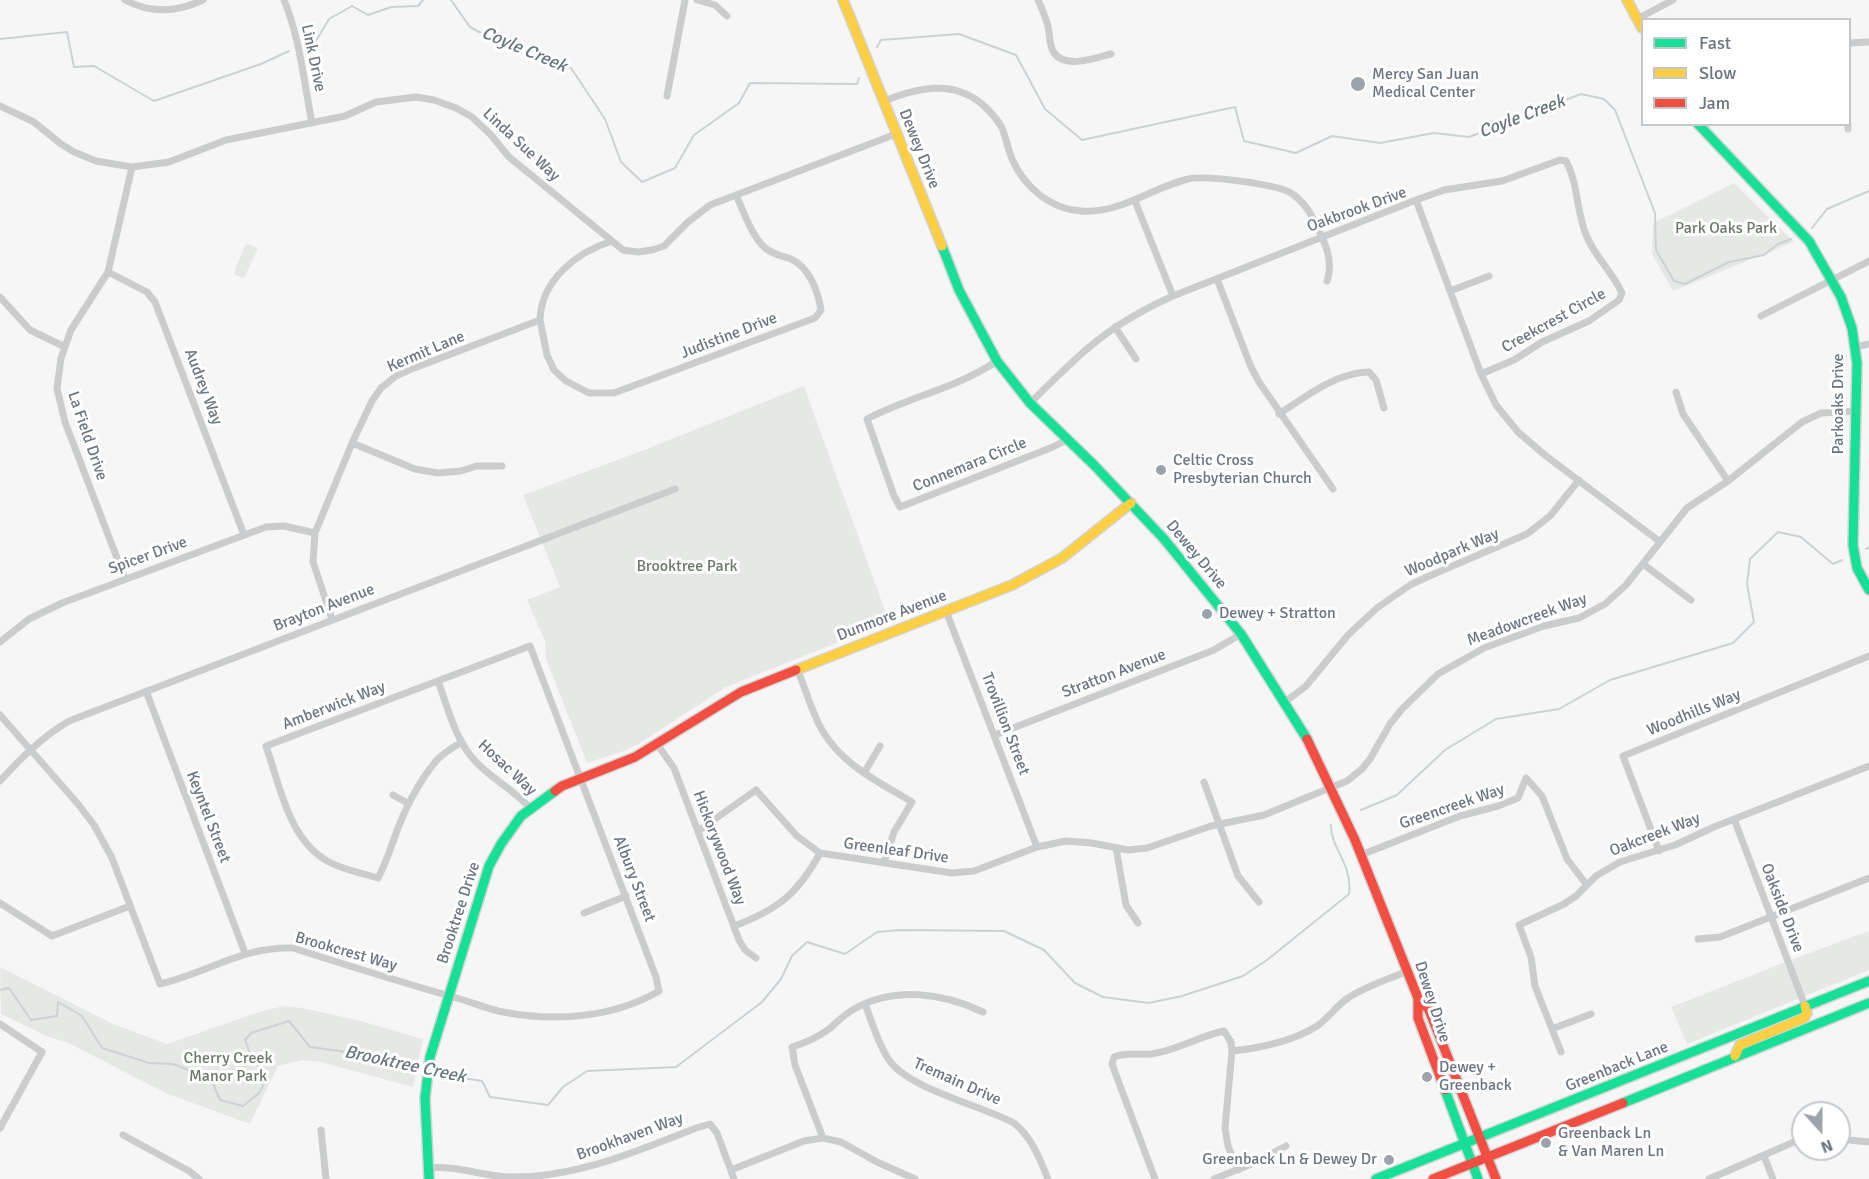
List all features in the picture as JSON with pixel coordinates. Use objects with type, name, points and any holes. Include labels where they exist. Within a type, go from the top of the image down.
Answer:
[{"type":"main road","name":"Dewey Drive","points":[[843,0],[959,290],[997,361],[1030,403],[1131,502],[1176,554],[1241,634],[1302,729],[1361,855],[1418,998],[1418,1018],[1478,1179]]},
{"type":"main road","points":[[1627,0],[1640,23]]},
{"type":"main road","name":"Parkoaks Drive","points":[[1700,126],[1801,232],[1818,255],[1841,297],[1852,328],[1857,363],[1853,545],[1857,568],[1869,590]]},
{"type":"main road","name":"Dunmore Avenue","points":[[657,744],[730,697],[1012,585],[1046,567],[1085,541],[1131,502]]},
{"type":"main road","name":"Brooktree Drive","points":[[429,1179],[425,1116],[430,1057],[489,866],[508,833],[530,808],[562,786],[628,760],[657,744]]},
{"type":"main road","name":"Greenback Lane","points":[[1376,1179],[1869,981]]},
{"type":"main road","points":[[1418,998],[1429,1010],[1496,1179]]},
{"type":"main road","points":[[1433,1179],[1869,1003]]},
{"type":"main road","points":[[1735,1056],[1740,1045],[1804,1018],[1807,1013],[1805,1006]]},
{"type":"street","points":[[125,0],[138,6],[160,11],[181,9],[203,0]]},
{"type":"street","name":"Link Drive","points":[[284,0],[298,48],[312,123]]},
{"type":"street","points":[[667,96],[685,0]]},
{"type":"street","points":[[697,0],[715,5],[727,16]]},
{"type":"street","points":[[1038,0],[1047,20],[1053,51],[1057,56],[1077,61],[1111,54]]},
{"type":"street","points":[[1647,18],[1673,0]]},
{"type":"street","points":[[1851,43],[1869,42]]},
{"type":"street","points":[[884,101],[906,92],[931,87],[968,94],[994,116],[1022,177],[1046,200],[1068,209],[1095,212],[1109,210],[1177,182],[1201,177],[1289,192],[1312,215],[1322,237],[1330,263],[1327,281]]},
{"type":"street","name":"Linda Sue Way","points":[[0,106],[34,122],[74,152],[96,161],[132,167],[169,162],[226,140],[345,116],[376,102],[402,98],[434,100],[472,117],[509,157],[623,250],[638,252],[664,246],[704,210],[736,195],[896,134]]},
{"type":"street","name":"Creekcrest Circle","points":[[1416,200],[1444,190],[1502,180],[1566,160],[1575,182],[1586,236],[1622,293],[1619,300],[1589,321],[1542,342],[1514,360],[1481,374]]},
{"type":"street","name":"La Field Drive","points":[[125,579],[65,422],[57,389],[61,358],[70,330],[108,272],[132,167]]},
{"type":"street","name":"Judistine Drive","points":[[540,320],[547,355],[554,370],[566,381],[589,393],[614,393],[815,318],[821,310],[810,278],[794,260],[768,250],[758,241],[736,195]]},
{"type":"street","name":"Oakbrook Drive","points":[[1030,403],[1078,356],[1115,327],[1173,296],[1416,200],[1481,374],[1496,405],[1518,432],[1659,541]]},
{"type":"street","points":[[1135,201],[1173,296]]},
{"type":"street","points":[[540,320],[544,299],[561,272],[580,254],[612,241]]},
{"type":"street","points":[[1761,316],[1869,261]]},
{"type":"street","name":"Audrey Way","points":[[108,272],[147,292],[156,302],[244,535]]},
{"type":"street","points":[[1450,291],[1489,276]]},
{"type":"street","points":[[1217,279],[1251,367],[1279,414],[1333,489]]},
{"type":"street","points":[[0,297],[30,330],[65,347]]},
{"type":"street","name":"Kermit Lane","points":[[332,619],[313,562],[315,533],[352,443],[372,401],[381,388],[396,376],[540,320]]},
{"type":"street","points":[[1115,327],[1136,359]]},
{"type":"street","points":[[1855,347],[1869,344]]},
{"type":"street","name":"Connemara Circle","points":[[997,361],[962,381],[867,419],[900,507],[1068,439]]},
{"type":"street","points":[[1279,414],[1323,387],[1363,372],[1369,372],[1376,380],[1384,408]]},
{"type":"street","points":[[1676,392],[1683,414],[1728,481]]},
{"type":"street","name":"Meadowcreek Way","points":[[1331,788],[1347,781],[1362,769],[1396,716],[1416,693],[1438,674],[1484,648],[1544,626],[1579,618],[1592,612],[1618,595],[1687,508],[1728,481],[1789,431],[1811,417],[1830,412],[1857,411]]},
{"type":"street","points":[[352,443],[415,469],[438,473],[461,471],[477,466],[502,466]]},
{"type":"street","name":"Woodpark Way","points":[[1285,702],[1306,686],[1348,635],[1377,608],[1410,585],[1527,534],[1550,516],[1579,480]]},
{"type":"street","name":"Brayton Avenue","points":[[0,780],[29,750],[69,721],[675,489]]},
{"type":"street","name":"Spicer Drive","points":[[0,642],[46,609],[266,527],[284,526],[315,533]]},
{"type":"street","points":[[1642,564],[1691,600]]},
{"type":"street","name":"Trovillion Street","points":[[946,611],[1037,847]]},
{"type":"street","name":"Stratton Avenue","points":[[995,735],[1214,650],[1241,634]]},
{"type":"street","name":"Amberwick Way","points":[[462,742],[437,760],[409,804],[378,878],[337,866],[320,857],[302,840],[290,814],[266,746],[530,646],[582,777]]},
{"type":"street","name":"Woodhills Way","points":[[1659,851],[1623,756],[1869,657]]},
{"type":"street","points":[[797,669],[823,731],[834,747],[864,773],[912,802],[894,832],[884,863]]},
{"type":"street","name":"Hosac Way","points":[[438,681],[462,742],[477,764],[513,791],[530,808]]},
{"type":"street","name":"Keyntel Street","points":[[146,691],[245,953]]},
{"type":"street","name":"Brookcrest Way","points":[[0,715],[94,825],[112,858],[160,984],[176,981],[245,953],[275,948],[293,948],[502,1012],[537,1017],[598,1013],[640,1002],[659,991]]},
{"type":"street","name":"Hickorywood Way","points":[[657,744],[674,768],[742,945],[756,958]]},
{"type":"street","points":[[864,773],[880,747]]},
{"type":"street","name":"Oakcreek Way","points":[[1561,1052],[1535,986],[1530,957],[1519,925],[1564,904],[1586,884],[1620,862],[1659,851],[1869,766]]},
{"type":"street","name":"Albury Street","points":[[582,777],[656,977],[659,991]]},
{"type":"street","name":"Greencreek Way","points":[[1361,855],[1460,816],[1518,798],[1526,778],[1542,796],[1567,859],[1586,884]]},
{"type":"street","points":[[1204,782],[1238,876],[1259,902]]},
{"type":"street","name":"Greenleaf Drive","points":[[698,831],[756,790],[797,836],[820,853],[942,873],[962,873],[974,871],[1037,847],[1066,841],[1116,848],[1147,848],[1219,824],[1264,815],[1331,788]]},
{"type":"street","points":[[393,795],[409,804]]},
{"type":"street","name":"Oakside Drive","points":[[1734,819],[1805,1006]]},
{"type":"street","points":[[1116,848],[1126,905],[1138,923]]},
{"type":"street","points":[[734,926],[763,915],[783,901],[809,875],[820,853]]},
{"type":"street","points":[[1698,939],[1720,937],[1869,878]]},
{"type":"street","points":[[584,913],[626,896]]},
{"type":"street","points":[[0,903],[52,936],[130,906]]},
{"type":"street","points":[[1232,1051],[1266,1046],[1304,1033],[1318,1026],[1348,998],[1365,988],[1407,971]]},
{"type":"street","points":[[823,1138],[795,1065],[792,1047],[819,1036],[852,1009],[880,998],[908,994],[936,997],[970,1005],[983,1011]]},
{"type":"street","name":"Tremain Drive","points":[[865,1004],[888,1058],[896,1068],[914,1081],[1014,1123],[1036,1149],[1048,1179]]},
{"type":"street","points":[[1552,1029],[1591,1014]]},
{"type":"street","points":[[0,1024],[42,1052],[0,1128]]},
{"type":"street","points":[[1155,1179],[1112,1064],[1114,1058],[1124,1054],[1162,1052],[1224,1031],[1231,1042],[1232,1051],[1225,1128],[1228,1146],[1238,1170]]},
{"type":"street","name":"Brookhaven Way","points":[[428,1168],[455,1168],[505,1177],[566,1174],[599,1165],[710,1124],[717,1133],[734,1179]]},
{"type":"street","points":[[321,1130],[326,1179]]},
{"type":"street","points":[[123,1136],[189,1171],[199,1179]]},
{"type":"street","points":[[731,1170],[804,1141],[823,1138],[841,1142],[915,1179]]},
{"type":"street","points":[[1851,1140],[1869,1142]]},
{"type":"street","points":[[1708,1179],[1791,1143]]},
{"type":"street","points":[[1214,1179],[1238,1170],[1286,1146]]},
{"type":"street","points":[[1764,1156],[1773,1179]]},
{"type":"street","points":[[896,1179],[899,1171]]},
{"type":"green space","name":"Park Oaks Park","points":[[1734,183],[1794,242],[1673,291],[1652,254],[1653,223]]},
{"type":"green space","points":[[248,244],[257,250],[244,278],[235,275],[234,272],[245,245]]},
{"type":"green space","name":"Brooktree Park","points":[[804,386],[889,622],[726,687],[637,745],[587,763],[546,659],[545,641],[527,600],[560,587],[523,495],[644,450]]},
{"type":"green space","points":[[1869,931],[1869,970],[1687,1044],[1671,1007]]},
{"type":"green space","name":"Cherry Creek Manor Park","points":[[0,967],[113,1024],[167,1044],[259,1012],[284,1006],[357,1020],[423,1039],[413,1087],[321,1062],[303,1060],[278,1066],[250,1124],[168,1094],[68,1043],[46,1036],[1,1014]]},
{"type":"waterway","name":"Coyle Creek","points":[[307,46],[314,44],[329,19],[352,6],[368,15],[391,7],[418,6],[423,0]]},
{"type":"waterway","name":"Coyle Creek","points":[[451,0],[470,27],[505,46],[571,68],[605,119],[621,162],[642,182],[675,168],[694,135],[739,103],[750,83],[857,84],[859,78]]},
{"type":"waterway","name":"Coyle Creek","points":[[0,39],[67,32],[74,67],[94,66],[154,101],[261,64],[289,51]]},
{"type":"waterway","name":"Coyle Creek","points":[[877,47],[881,40],[959,34],[1016,55],[1045,109],[1082,140],[1235,107],[1244,141],[1296,153],[1332,136],[1380,143],[1434,133],[1469,137],[1581,94],[1604,99],[1615,110],[1655,213],[1656,250],[1674,281],[1685,284],[1729,262],[1764,255],[1778,244],[1791,239]]},
{"type":"waterway","name":"Coyle Creek","points":[[1812,228],[1827,209],[1869,191]]},
{"type":"waterway","points":[[1361,810],[1397,795],[1445,750],[1496,719],[1559,709],[1610,680],[1733,643],[1754,622],[1747,584],[1750,559],[1778,532],[1801,537],[1833,564],[1842,560]]},
{"type":"waterway","name":"Brooktree Creek","points":[[432,1073],[482,1081],[490,1097],[548,1105],[563,1087],[587,1071],[676,1067],[762,1002],[781,979],[792,956],[807,942],[845,954],[877,932],[900,930],[1004,931],[1044,950],[1075,983],[1103,997],[1149,1003],[1182,996],[1243,976],[1267,960],[1349,894],[1348,874],[1334,841],[1331,825]]},
{"type":"waterway","name":"Brooktree Creek","points":[[0,990],[9,988],[31,1020],[57,1016],[58,1002],[82,1016],[102,1048],[149,1063],[173,1064],[211,1079],[220,1100],[243,1106],[259,1093],[267,1078],[251,1056],[245,1040],[251,1033],[289,1021],[310,1047],[377,1056],[426,1071]]},
{"type":"traffic: fast","points":[[1700,126],[1809,241],[1841,297],[1852,328],[1857,363],[1853,545],[1857,568],[1869,590]]},
{"type":"traffic: fast","points":[[942,246],[959,290],[997,361],[1030,403],[1094,465],[1164,539],[1241,634],[1307,739]]},
{"type":"traffic: fast","points":[[429,1179],[425,1098],[430,1057],[489,866],[521,816],[555,791]]},
{"type":"traffic: fast","points":[[1376,1179],[1869,981]]},
{"type":"traffic: fast","points":[[1623,1103],[1869,1003]]},
{"type":"traffic: fast","points":[[1445,1090],[1478,1179]]},
{"type":"traffic: slow","points":[[843,0],[942,246]]},
{"type":"traffic: slow","points":[[1627,0],[1641,26]]},
{"type":"traffic: slow","points":[[796,670],[1012,585],[1062,558],[1131,503]]},
{"type":"traffic: slow","points":[[1735,1056],[1740,1045],[1804,1018],[1807,1013],[1805,1006]]},
{"type":"traffic: jam","points":[[555,791],[562,786],[635,757],[741,692],[796,670]]},
{"type":"traffic: jam","points":[[1307,739],[1355,840],[1418,998],[1418,1018],[1445,1090]]},
{"type":"traffic: jam","points":[[1418,998],[1429,1010],[1496,1179]]},
{"type":"traffic: jam","points":[[1433,1179],[1623,1103]]},
{"type":"place","name":"Mercy San Juan Medical Center","points":[[1358,84]]},
{"type":"place","name":"Celtic Cross Presbyterian Church","points":[[1161,470]]},
{"type":"place","name":"Dewey + Stratton","points":[[1207,614]]},
{"type":"place","name":"Dewey + Greenback","points":[[1427,1077]]},
{"type":"place","name":"Greenback Ln & Van Maren Ln","points":[[1546,1143]]},
{"type":"place","name":"Greenback Ln & Dewey Dr","points":[[1389,1160]]}]
